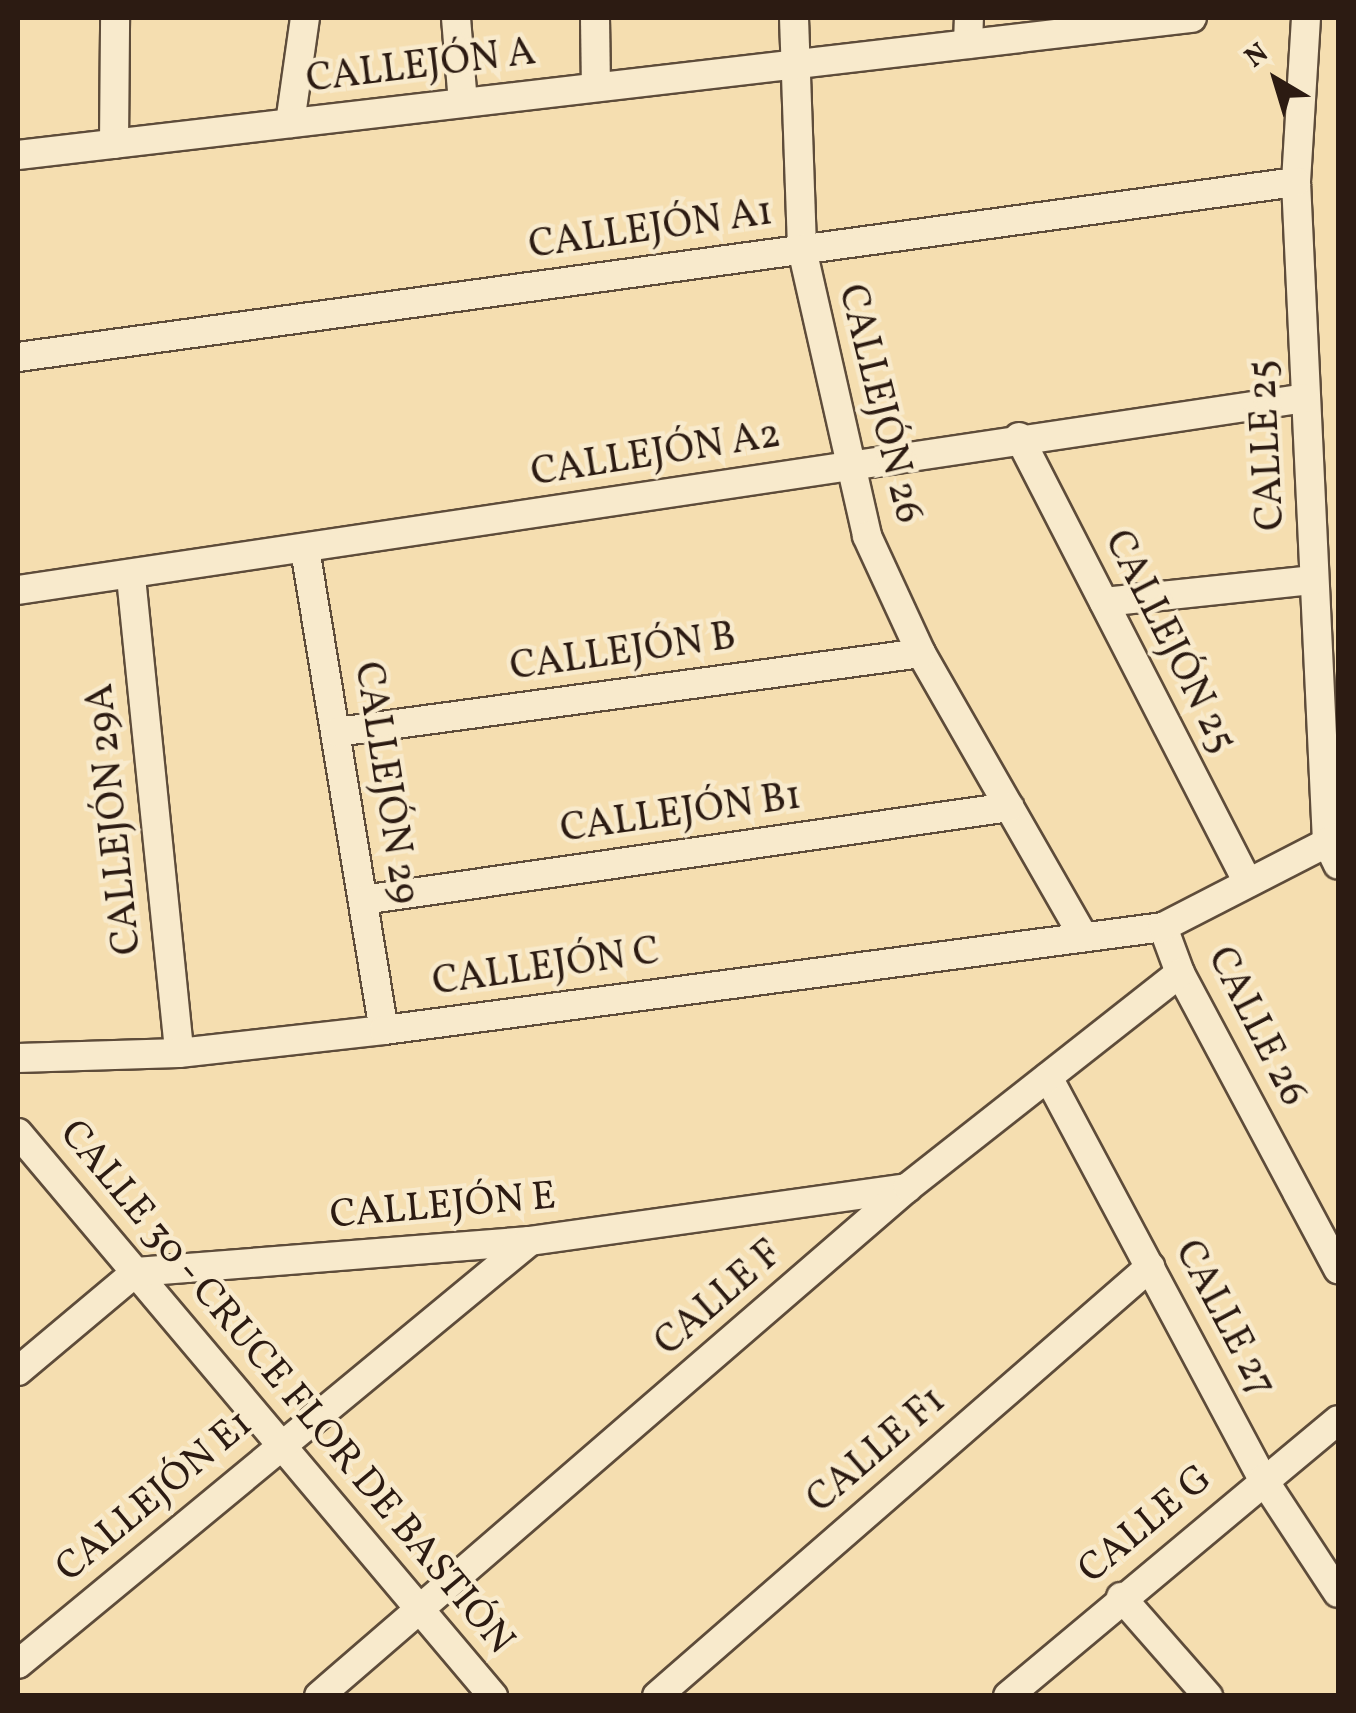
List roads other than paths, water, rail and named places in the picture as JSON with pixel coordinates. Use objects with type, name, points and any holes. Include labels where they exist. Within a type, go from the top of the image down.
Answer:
[{"type":"street","points":[[114,144],[115,18]]},
{"type":"street","points":[[290,123],[306,18]]},
{"type":"street","points":[[456,18],[463,103]]},
{"type":"street","points":[[595,18],[596,87]]},
{"type":"street","name":"CALLEJÓN 26","points":[[794,18],[802,250],[846,467],[867,536],[921,653],[1084,936]]},
{"type":"street","name":"CALLEJÓN A","points":[[18,155],[793,64],[969,31],[1192,18]]},
{"type":"street","name":"CALLE 25","points":[[1306,18],[1296,182],[1314,580],[1335,848]]},
{"type":"street","name":"CALLEJÓN A1","points":[[18,357],[1296,182]]},
{"type":"street","name":"CALLEJÓN A2","points":[[18,590],[846,467],[1020,437],[1306,398]]},
{"type":"street","name":"CALLEJÓN 25","points":[[1020,437],[1248,883]]},
{"type":"street","name":"CALLEJÓN 29","points":[[305,549],[384,1030]]},
{"type":"street","name":"CALLEJÓN 29A","points":[[131,576],[179,1053]]},
{"type":"street","points":[[1104,602],[1314,580]]},
{"type":"street","name":"CALLEJÓN B","points":[[337,732],[921,653]]},
{"type":"street","name":"CALLEJÓN B1","points":[[364,900],[1009,807]]},
{"type":"street","points":[[1084,936],[1163,927],[1248,883],[1335,848]]},
{"type":"street","name":"CALLE 26","points":[[1163,927],[1180,973],[1338,1268]]},
{"type":"street","name":"CALLEJÓN C","points":[[18,1058],[179,1053],[384,1030],[1084,936]]},
{"type":"street","name":"CALLE F","points":[[319,1696],[908,1187],[1180,973]]},
{"type":"street","name":"CALLE 27","points":[[1048,1077],[1263,1479],[1338,1593]]},
{"type":"street","name":"CALLE 30 - CRUCE FLOR DE BASTIÓN","points":[[18,1132],[493,1696]]},
{"type":"street","name":"CALLEJÓN E","points":[[136,1272],[530,1241],[908,1187]]},
{"type":"street","name":"CALLEJÓN E1","points":[[18,1664],[530,1241]]},
{"type":"street","name":"CALLE F1","points":[[657,1696],[1150,1267]]},
{"type":"street","points":[[18,1371],[136,1272]]},
{"type":"street","name":"CALLE G","points":[[1008,1696],[1121,1597],[1338,1420]]},
{"type":"street","points":[[1121,1597],[1208,1696]]}]
